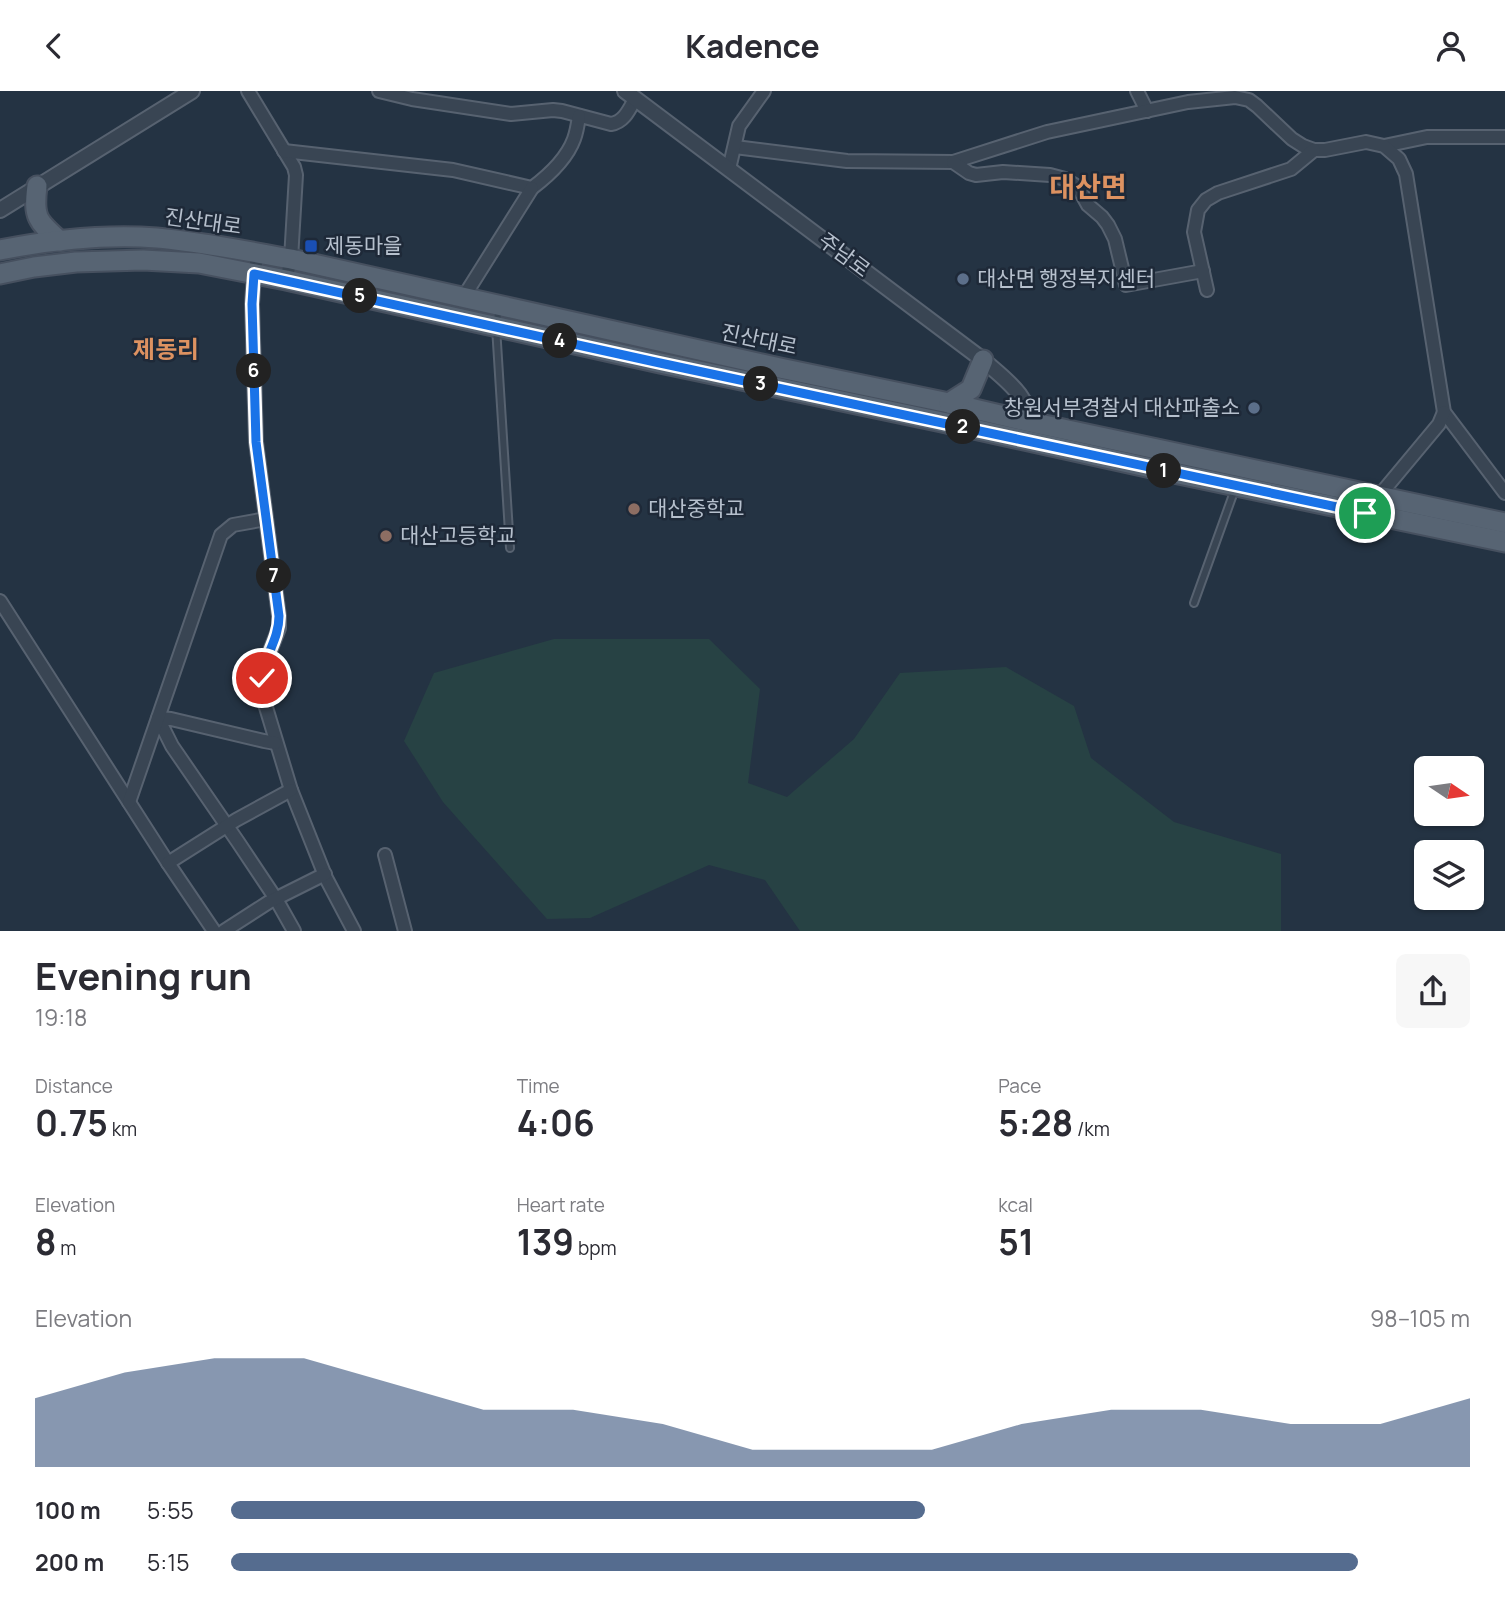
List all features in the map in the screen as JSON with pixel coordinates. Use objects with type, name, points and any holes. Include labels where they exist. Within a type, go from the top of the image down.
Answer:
[{"type":"main road","points":[[37,186],[36,213],[42,225],[60,241]]},
{"type":"main road","name":"진산대로","points":[[0,250],[91,238],[153,238],[224,246],[1505,523]]},
{"type":"main road","name":"진산대로","points":[[0,274],[76,262],[143,260],[199,263],[1505,543]]},
{"type":"main road","points":[[949,403],[971,389],[984,360]]},
{"type":"street","points":[[0,210],[191,91]]},
{"type":"street","points":[[248,91],[294,167],[296,183],[291,259],[286,280]]},
{"type":"street","points":[[379,91],[412,99],[511,114],[553,110],[611,124],[625,117],[630,95]]},
{"type":"street","points":[[729,169],[739,126],[764,91]]},
{"type":"street","points":[[1137,91],[1147,111]]},
{"type":"street","name":"주남로","points":[[630,95],[984,360],[1020,395],[1030,422]]},
{"type":"street","points":[[735,146],[847,161],[953,162],[1047,132],[1147,111],[1191,96],[1249,100],[1292,139],[1314,150],[1366,142],[1384,146],[1427,137],[1505,137]]},
{"type":"street","points":[[463,298],[533,188],[544,180],[563,157],[573,141],[579,116]]},
{"type":"street","points":[[1384,146],[1399,159],[1406,174],[1444,412],[1505,493]]},
{"type":"street","points":[[1207,290],[1194,232],[1198,210],[1206,200],[1218,193],[1291,169],[1314,150]]},
{"type":"street","points":[[284,151],[453,170],[533,188]]},
{"type":"street","points":[[953,162],[976,175],[1050,175],[1065,179],[1077,187],[1088,205],[1102,216],[1108,225],[1115,239],[1126,285],[1203,271]]},
{"type":"street","points":[[258,253],[252,304],[256,442],[279,616],[279,628],[263,669],[265,704],[291,790],[324,874],[354,931]]},
{"type":"street","points":[[1379,496],[1439,424],[1444,412]]},
{"type":"street","points":[[1025,441],[1030,422]]},
{"type":"street","points":[[129,802],[221,535],[233,524],[266,519]]},
{"type":"street","points":[[0,601],[167,863],[214,931]]},
{"type":"street","points":[[158,718],[275,743]]},
{"type":"street","points":[[158,718],[172,746],[276,899],[294,931]]},
{"type":"street","points":[[167,863],[227,825],[291,790]]},
{"type":"street","points":[[385,855],[405,931]]},
{"type":"street","points":[[224,931],[324,874]]},
{"type":"lane","points":[[500,306],[496,327],[510,548]]},
{"type":"lane","points":[[1194,603],[1241,467]]},
{"type":"green space","points":[[554,639],[709,639],[760,689],[748,783],[787,797],[854,739],[900,673],[1006,667],[1074,706],[1091,758],[1174,822],[1281,854],[1281,931],[800,931],[765,880],[709,865],[590,918],[547,919],[443,802],[404,741],[434,673]]},
{"type":"place","name":"제동마을","points":[[311,246]]},
{"type":"place","name":"대산면 행정복지센터","points":[[963,279]]},
{"type":"place","name":"창원서부경찰서 대산파출소","points":[[1254,408]]},
{"type":"place","name":"대산중학교","points":[[634,509]]},
{"type":"place","name":"대산고등학교","points":[[386,536]]},
{"type":"district","name":"대산면","points":[[1088,187]]},
{"type":"district","name":"제동리","points":[[166,350]]},
{"type":"route","points":[[262,678],[279,628],[279,616],[256,442],[252,304],[254,274],[1365,513]]}]
